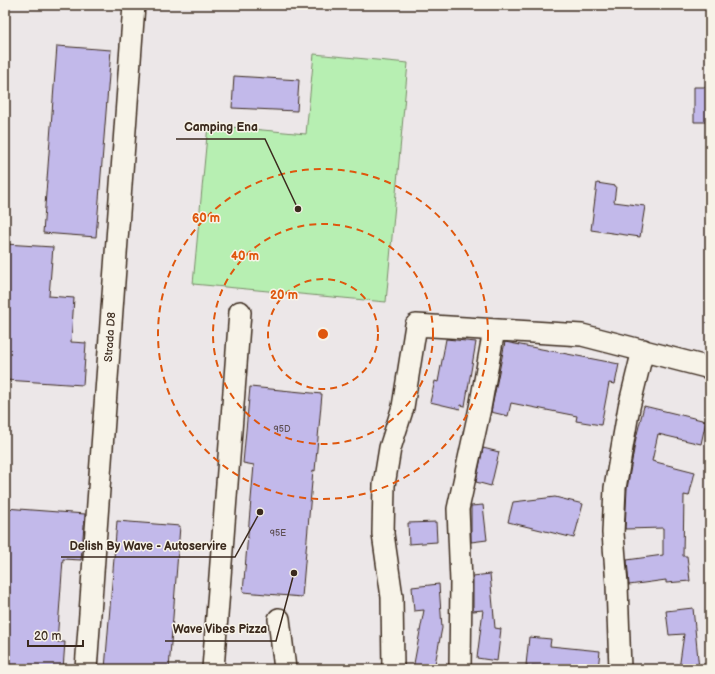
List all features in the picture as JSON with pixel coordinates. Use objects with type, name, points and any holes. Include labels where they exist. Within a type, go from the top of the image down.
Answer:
[{"type":"street","name":"Strada D8","points":[[86,669],[134,5]]},
{"type":"street","points":[[213,669],[240,312]]},
{"type":"street","points":[[393,669],[392,598],[383,534],[384,485],[390,448],[403,407],[416,325],[582,335],[710,368]]},
{"type":"street","points":[[460,669],[461,582],[458,509],[480,408],[494,330]]},
{"type":"street","points":[[620,669],[617,585],[613,533],[615,488],[629,407],[643,350]]},
{"type":"street","points":[[279,619],[285,669]]},
{"type":"green space","points":[[314,54],[408,63],[386,302],[193,284],[208,125],[306,134]]},
{"type":"building","points":[[57,46],[111,50],[96,237],[43,233]]},
{"type":"building","points":[[234,76],[299,80],[297,111],[232,108]]},
{"type":"building","points":[[694,87],[710,87],[710,122],[694,122]]},
{"type":"building","points":[[597,183],[616,186],[614,202],[645,206],[640,237],[591,230]]},
{"type":"building","points":[[5,244],[53,247],[49,296],[74,298],[71,342],[86,343],[83,385],[5,380]]},
{"type":"building","points":[[446,339],[476,342],[465,406],[461,405],[460,409],[430,402],[435,381],[438,382]]},
{"type":"building","points":[[505,342],[619,364],[615,384],[609,383],[601,425],[576,421],[577,416],[511,403],[508,416],[491,412]]},
{"type":"building","points":[[250,387],[322,394],[315,471],[313,470],[302,597],[243,592],[254,465],[243,463]]},
{"type":"building","points":[[644,406],[706,421],[701,444],[658,434],[652,461],[695,472],[689,496],[684,495],[683,556],[687,556],[690,581],[666,583],[666,580],[629,585],[627,560],[663,555],[663,528],[625,529],[627,489],[636,438]]},
{"type":"building","points":[[483,448],[499,452],[491,486],[476,482]]},
{"type":"building","points":[[555,497],[583,504],[574,538],[508,522],[513,502]]},
{"type":"building","points":[[483,505],[487,540],[471,542],[471,506]]},
{"type":"building","points":[[5,508],[85,514],[81,560],[63,559],[57,642],[65,642],[63,669],[5,669]]},
{"type":"building","points":[[117,521],[180,526],[169,669],[105,669]]},
{"type":"building","points":[[436,522],[437,542],[409,544],[408,523]]},
{"type":"building","points":[[490,574],[495,628],[501,629],[497,661],[477,658],[483,610],[473,611],[473,576]]},
{"type":"building","points":[[439,584],[442,628],[434,669],[413,669],[424,610],[414,611],[412,587]]},
{"type":"building","points":[[693,608],[699,669],[679,669],[684,634],[669,635],[666,611]]},
{"type":"building","points":[[529,637],[551,639],[550,646],[600,651],[598,669],[570,669],[526,665]]},
{"type":"place","name":"Camping Ena","points":[[298,209]]},
{"type":"place","name":"Delish By Wave - Autoservire","points":[[260,512]]},
{"type":"place","name":"Wave Vibes Pizza","points":[[294,573]]}]
